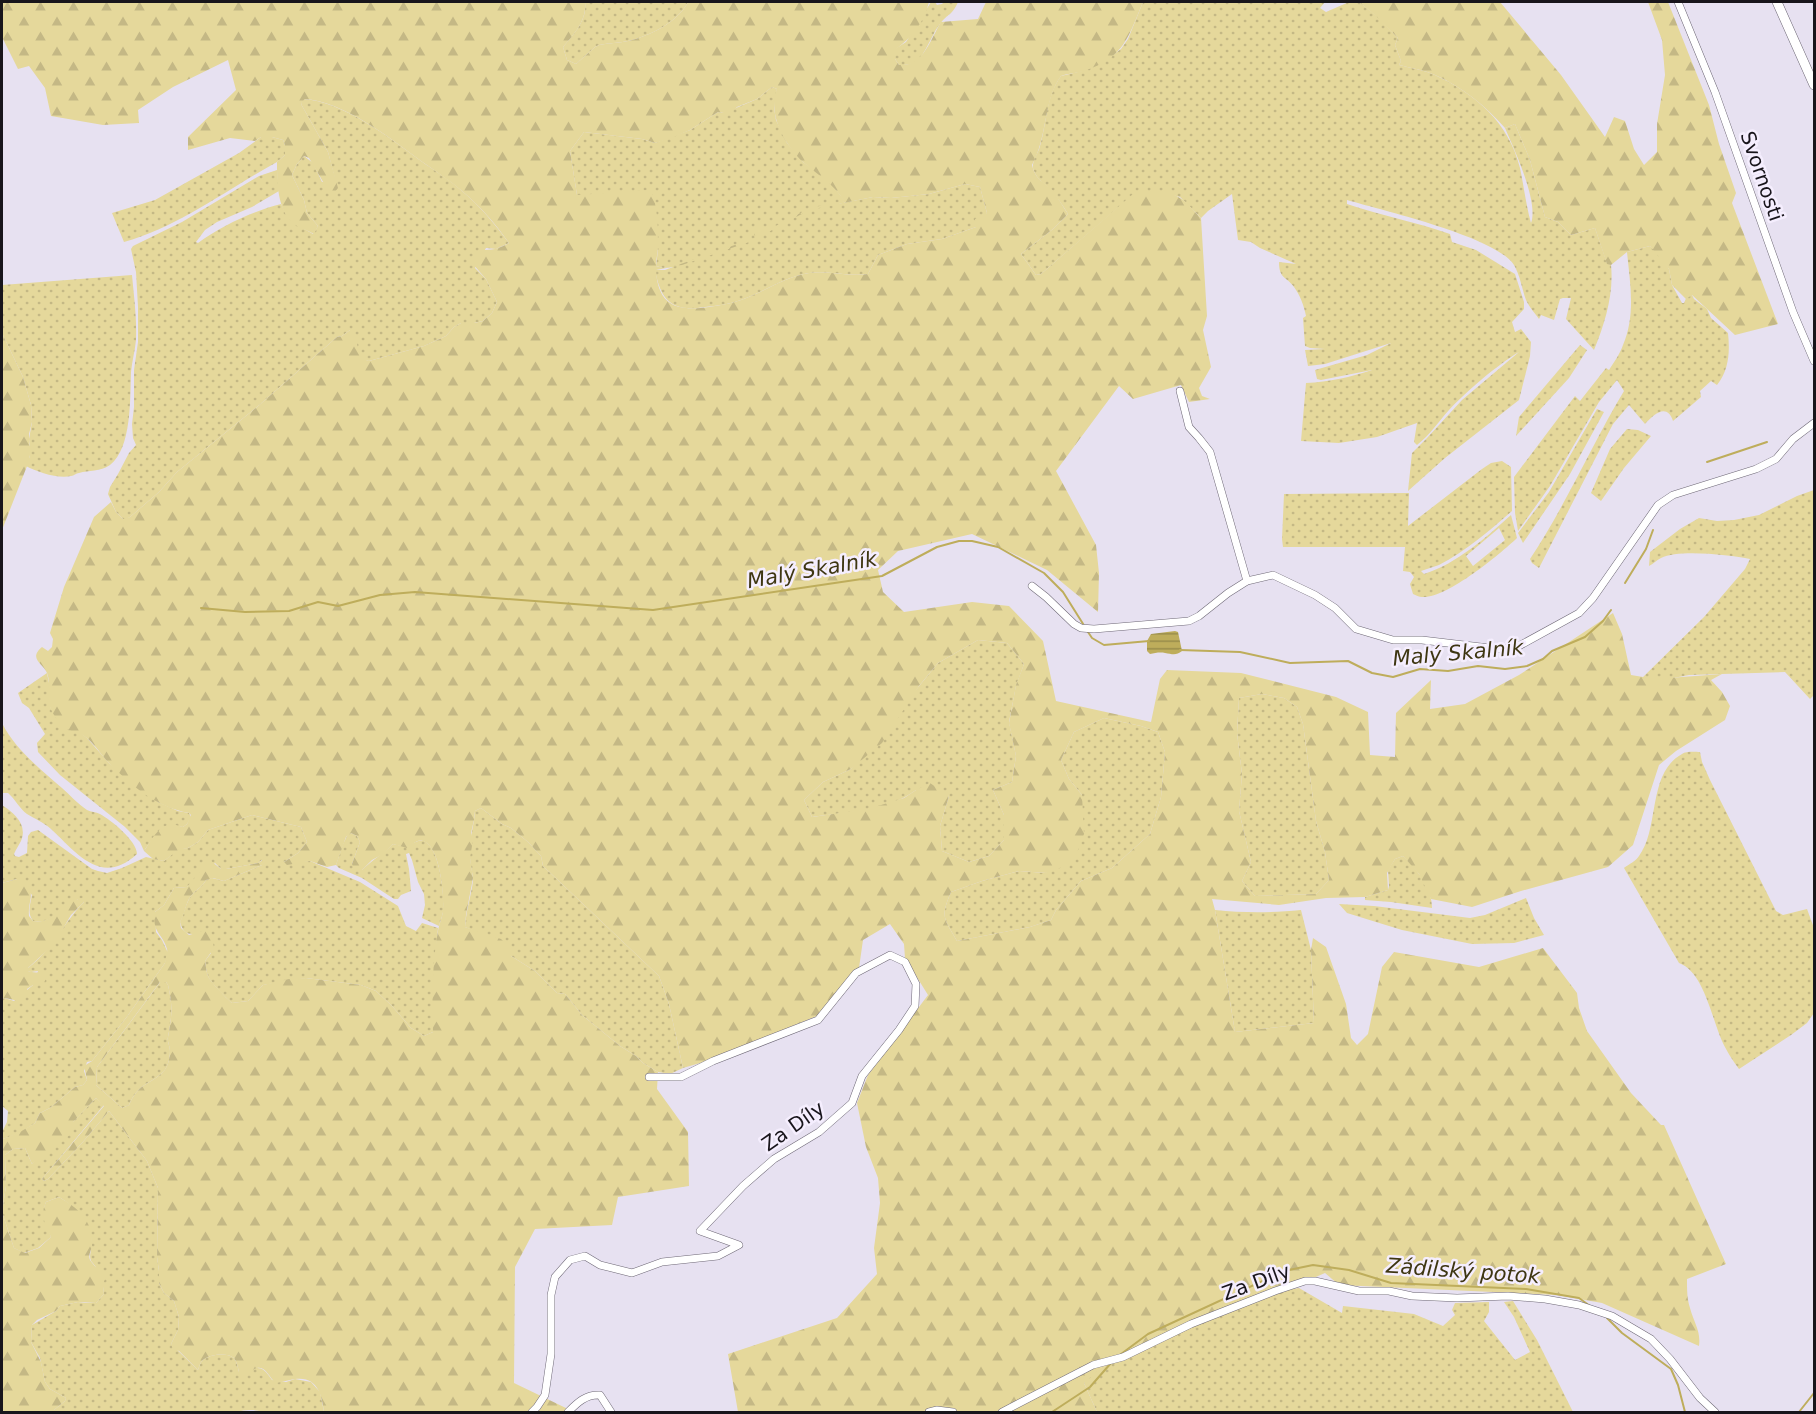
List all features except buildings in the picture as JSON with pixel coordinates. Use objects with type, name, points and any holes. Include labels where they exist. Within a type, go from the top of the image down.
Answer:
[{"type":"street","name":"Svornosti","points":[[1678,2],[1715,92],[1793,312],[1815,361]]},
{"type":"street","points":[[1777,2],[1815,85]]},
{"type":"street","points":[[1180,391],[1189,427],[1210,452],[1247,581]]},
{"type":"street","points":[[1032,586],[1074,624],[1081,628],[1094,629],[1189,621],[1247,581],[1273,575],[1283,578],[1335,608],[1356,629],[1393,640],[1422,640],[1498,649],[1517,647],[1579,614],[1593,598],[1658,505],[1673,495],[1756,469],[1776,459],[1793,439],[1815,423]]},
{"type":"street","name":"Za Díly","points":[[532,1413],[545,1395],[552,1354],[551,1295],[555,1277],[570,1260],[585,1257],[600,1265],[632,1273],[662,1262],[718,1257],[739,1245],[700,1231],[743,1186],[774,1158],[819,1132],[852,1103],[862,1076],[915,1006],[916,984],[905,962],[890,955],[856,973],[818,1020],[713,1061],[681,1077],[649,1077]]},
{"type":"street","name":"Za Díly","points":[[1002,1413],[1093,1365],[1123,1357],[1191,1324],[1305,1281],[1315,1281],[1359,1291],[1389,1291],[1412,1296],[1536,1298],[1585,1307],[1612,1316],[1651,1340],[1715,1413]]},
{"type":"street","points":[[568,1413],[592,1394],[600,1395],[611,1413]]},
{"type":"street","points":[[929,1413],[937,1410],[953,1413]]},
{"type":"green space","points":[[2,2],[585,2],[582,20],[563,47],[567,60],[576,64],[599,45],[625,42],[654,32],[678,16],[688,2],[929,2],[917,29],[895,50],[895,59],[899,65],[914,62],[920,57],[941,22],[978,19],[986,2],[1143,2],[1129,36],[1117,52],[1084,71],[1061,76],[1055,86],[1041,142],[1032,165],[1038,178],[1054,192],[1068,214],[1021,254],[1036,275],[1041,274],[1133,194],[1163,192],[1183,200],[1201,218],[1207,316],[1203,330],[1211,367],[1199,388],[1202,396],[1210,399],[1189,402],[1181,385],[1133,399],[1119,386],[1056,471],[1096,545],[1099,573],[1098,612],[1047,570],[972,534],[898,551],[878,570],[883,592],[904,612],[972,602],[1009,606],[1043,641],[1056,701],[1151,722],[1160,679],[1167,670],[1241,673],[1336,697],[1368,712],[1370,755],[1395,757],[1396,713],[1431,680],[1430,709],[1465,704],[1519,675],[1613,613],[1622,634],[1631,675],[1655,679],[1722,674],[1711,680],[1722,692],[1730,706],[1725,720],[1676,751],[1659,765],[1633,845],[1608,867],[1472,907],[1431,899],[1419,874],[1403,856],[1395,859],[1387,873],[1388,890],[1365,897],[1326,898],[1279,905],[1212,899],[1235,1032],[1314,1023],[1311,950],[1313,938],[1326,947],[1346,1004],[1351,1038],[1357,1045],[1368,1034],[1382,967],[1394,952],[1479,967],[1543,948],[1577,993],[1579,1008],[1587,1031],[1631,1093],[1661,1125],[1664,1125],[1726,1264],[1687,1279],[1688,1301],[1698,1331],[1699,1346],[1602,1303],[1557,1295],[1339,1285],[1325,1273],[1183,1330],[1102,1367],[1084,1383],[1097,1412],[738,1412],[728,1354],[837,1318],[877,1274],[874,1248],[880,1203],[878,1178],[866,1147],[857,1103],[868,1075],[928,995],[905,958],[904,944],[890,924],[863,940],[859,968],[817,1016],[707,1061],[683,1068],[669,1004],[659,976],[543,866],[541,856],[528,842],[481,808],[475,811],[471,833],[473,840],[470,858],[473,878],[465,927],[501,939],[509,947],[511,956],[535,971],[557,993],[565,994],[582,1015],[620,1046],[658,1072],[657,1089],[688,1132],[689,1186],[618,1197],[612,1225],[535,1229],[515,1267],[514,1383],[568,1409],[568,1412],[324,1412],[317,1388],[303,1379],[276,1383],[260,1368],[244,1376],[239,1372],[234,1358],[222,1354],[205,1359],[198,1370],[179,1351],[173,1349],[171,1344],[178,1330],[179,1317],[174,1301],[164,1293],[159,1283],[158,1188],[147,1161],[109,1111],[82,1143],[44,1181],[42,1179],[104,1106],[96,1098],[73,1122],[72,1133],[32,1164],[25,1148],[13,1149],[5,1155],[6,1186],[2,1212],[2,1136],[3,1139],[35,1123],[40,1113],[87,1080],[84,1066],[92,1061],[126,1018],[165,963],[167,949],[156,929],[155,912],[164,905],[174,888],[187,887],[211,861],[221,869],[226,869],[263,860],[262,865],[224,881],[213,878],[206,880],[191,896],[180,922],[181,928],[189,935],[206,930],[211,933],[214,948],[205,961],[207,974],[232,1003],[248,1001],[263,985],[289,979],[306,978],[361,985],[376,991],[411,1028],[424,1036],[433,1032],[435,956],[443,909],[440,871],[433,852],[423,841],[407,848],[393,844],[383,854],[359,870],[352,864],[360,842],[357,836],[351,833],[346,837],[336,865],[327,867],[310,861],[287,865],[284,862],[298,853],[307,842],[301,827],[252,815],[208,830],[198,842],[188,848],[178,850],[164,861],[153,859],[144,851],[157,832],[170,824],[183,827],[191,815],[166,806],[146,795],[118,772],[88,739],[61,725],[49,705],[48,677],[36,655],[42,647],[48,651],[52,647],[53,639],[50,633],[64,587],[94,517],[111,502],[123,519],[130,517],[159,492],[177,472],[257,407],[337,337],[350,330],[354,330],[358,348],[362,356],[369,361],[424,346],[446,336],[461,323],[483,321],[492,313],[497,302],[486,279],[471,262],[478,252],[495,249],[509,243],[469,197],[395,142],[350,113],[319,101],[304,99],[301,104],[328,152],[338,188],[334,193],[329,192],[309,158],[304,156],[297,164],[292,175],[304,200],[307,213],[318,226],[314,234],[293,223],[287,217],[280,200],[277,162],[285,155],[283,140],[272,137],[261,137],[255,141],[230,138],[188,150],[188,137],[236,90],[228,60],[173,87],[138,110],[139,123],[103,125],[51,116],[45,88],[29,66],[18,69],[2,37]],"holes":[[[772,87],[777,89],[774,109],[784,138],[796,155],[830,184],[844,201],[810,208],[766,231],[762,228],[756,229],[755,238],[675,266],[663,268],[656,266],[658,225],[651,190],[577,195],[570,151],[584,132],[642,139],[655,143],[690,130],[718,112],[729,114],[737,107],[757,99]],[[965,184],[980,187],[987,213],[975,219],[976,227],[942,239],[907,244],[878,255],[868,274],[809,273],[791,278],[750,297],[721,305],[698,308],[679,307],[672,304],[661,292],[656,270],[682,265],[752,241],[809,210],[873,197],[891,198],[929,194]],[[978,640],[1007,643],[1024,664],[1016,685],[1009,723],[1016,756],[1012,782],[993,790],[1004,815],[1004,840],[989,856],[969,862],[942,851],[940,826],[949,796],[930,783],[904,798],[868,809],[812,817],[804,800],[823,782],[851,769],[882,743],[919,686],[938,663]],[[1262,694],[1284,698],[1297,707],[1303,724],[1316,821],[1325,852],[1329,880],[1316,894],[1255,896],[1242,881],[1251,862],[1239,811],[1242,774],[1237,733],[1239,698]],[[1104,718],[1158,732],[1165,752],[1161,797],[1150,834],[1112,868],[1081,881],[1056,910],[1051,920],[1030,927],[957,941],[945,918],[945,907],[951,892],[1019,871],[1046,873],[1073,863],[1084,834],[1082,795],[1069,779],[1061,760],[1074,732]],[[160,982],[166,982],[170,993],[171,1011],[168,1039],[170,1056],[164,1071],[140,1089],[129,1105],[122,1108],[96,1085],[97,1067]]]},
{"type":"green space","points":[[585,2],[688,2],[678,16],[654,32],[625,42],[599,45],[576,64],[567,60],[563,47],[582,20]]},
{"type":"green space","points":[[931,2],[937,5],[944,2],[958,2],[954,10],[937,28],[920,58],[906,65],[899,65],[895,59],[895,49],[906,42]]},
{"type":"green space","points":[[1143,2],[1325,2],[1320,8],[1326,12],[1349,2],[1359,2],[1378,17],[1398,38],[1395,45],[1401,61],[1399,65],[1435,75],[1464,91],[1489,112],[1508,137],[1514,150],[1505,128],[1515,124],[1530,160],[1545,217],[1558,222],[1571,235],[1595,228],[1607,263],[1611,265],[1612,276],[1608,308],[1594,350],[1566,319],[1571,298],[1560,299],[1554,320],[1541,315],[1539,319],[1526,300],[1514,265],[1486,244],[1437,226],[1347,200],[1347,204],[1450,234],[1452,242],[1476,250],[1515,274],[1524,302],[1524,309],[1512,322],[1515,332],[1521,329],[1531,342],[1530,356],[1519,400],[1445,458],[1408,491],[1412,453],[1462,400],[1519,352],[1464,395],[1417,445],[1414,442],[1417,423],[1377,437],[1339,443],[1301,441],[1306,383],[1340,379],[1372,370],[1321,380],[1317,379],[1315,370],[1367,355],[1391,343],[1325,364],[1308,366],[1305,350],[1325,349],[1305,346],[1304,308],[1296,290],[1279,268],[1279,262],[1296,264],[1251,242],[1238,240],[1232,194],[1201,218],[1180,197],[1161,192],[1120,206],[1041,274],[1036,275],[1021,254],[1068,214],[1033,168],[1052,92],[1061,76],[1082,71],[1109,58],[1121,49],[1128,39]],"holes":[[[1515,153],[1532,202],[1531,223]]]},
{"type":"green space","points":[[1359,2],[1500,2],[1561,75],[1605,137],[1614,117],[1625,121],[1634,149],[1644,165],[1657,152],[1657,124],[1665,75],[1662,40],[1648,2],[1668,2],[1709,105],[1719,144],[1736,193],[1732,203],[1778,324],[1735,335],[1692,295],[1686,299],[1672,285],[1669,269],[1650,246],[1627,252],[1611,265],[1607,264],[1595,228],[1571,235],[1558,222],[1545,217],[1530,160],[1515,124],[1505,128],[1482,105],[1455,85],[1431,73],[1399,65],[1401,61],[1395,45],[1398,38]]},
{"type":"green space","points":[[772,87],[777,89],[774,108],[776,120],[787,143],[803,162],[829,181],[845,201],[837,204],[873,197],[891,198],[929,194],[965,184],[980,187],[987,213],[976,227],[942,239],[907,244],[878,255],[868,274],[809,273],[791,278],[741,300],[714,306],[685,308],[670,302],[661,290],[655,270],[673,267],[656,266],[658,250],[577,195],[570,151],[584,132],[642,139],[655,143],[690,130],[718,112],[724,113],[757,99]]},
{"type":"green space","points":[[303,99],[334,106],[365,122],[452,183],[481,209],[509,243],[496,249],[486,248],[475,268],[486,279],[497,302],[492,313],[483,321],[461,323],[446,336],[424,346],[369,361],[360,357],[350,330],[337,337],[257,407],[177,472],[159,492],[124,520],[116,512],[108,494],[129,453],[136,445],[132,424],[138,307],[136,272],[131,249],[182,222],[259,176],[277,170],[279,191],[252,207],[217,222],[205,230],[196,242],[198,243],[238,220],[281,204],[294,223],[313,234],[318,226],[307,213],[304,200],[292,175],[304,156],[313,163],[322,182],[335,179],[328,152],[301,104]]},
{"type":"green space","points":[[261,137],[283,140],[285,155],[183,218],[144,236],[124,242],[112,213],[155,200],[239,153]]},
{"type":"green space","points":[[1650,246],[1661,256],[1669,269],[1672,285],[1682,303],[1687,296],[1692,295],[1707,309],[1711,318],[1728,333],[1729,354],[1726,367],[1717,385],[1711,381],[1700,391],[1701,397],[1673,421],[1664,411],[1656,414],[1645,424],[1629,405],[1613,424],[1539,568],[1530,559],[1624,391],[1617,380],[1599,402],[1550,486],[1518,531],[1514,477],[1575,396],[1580,401],[1606,368],[1609,370],[1617,358],[1630,322],[1627,252]]},
{"type":"green space","points":[[132,275],[136,340],[126,435],[117,457],[110,465],[102,469],[66,477],[36,471],[26,466],[30,456],[31,405],[23,377],[2,333],[2,285]]},
{"type":"green space","points":[[2,333],[23,377],[31,405],[32,422],[29,434],[31,449],[29,461],[2,530]]},
{"type":"green space","points":[[1580,345],[1587,350],[1569,378],[1516,436],[1519,417]]},
{"type":"green space","points":[[1597,409],[1604,412],[1570,474],[1523,543],[1518,533],[1549,492]]},
{"type":"green space","points":[[1627,429],[1638,430],[1651,436],[1624,468],[1601,501],[1591,493],[1610,449]]},
{"type":"green space","points":[[1502,461],[1511,467],[1512,511],[1459,553],[1439,565],[1421,571],[1424,574],[1460,557],[1511,515],[1517,538],[1472,575],[1432,596],[1422,597],[1413,594],[1410,584],[1414,577],[1410,572],[1403,571],[1405,547],[1283,547],[1284,494],[1409,493],[1408,526],[1491,463]],"holes":[[[1499,528],[1505,540],[1473,566],[1466,556]]]},
{"type":"green space","points":[[1814,490],[1814,695],[1810,699],[1785,672],[1641,679],[1704,617],[1745,569],[1750,559],[1692,553],[1669,555],[1649,566],[1650,552],[1699,518],[1717,521],[1759,515]]},
{"type":"green space","points":[[978,640],[1007,643],[1024,664],[1016,686],[1009,722],[1016,756],[1012,782],[993,790],[1004,815],[1004,840],[989,856],[969,862],[942,851],[940,826],[949,796],[916,790],[879,807],[812,817],[804,800],[823,782],[851,769],[938,663]]},
{"type":"green space","points":[[47,673],[50,707],[54,713],[87,738],[109,763],[158,802],[189,813],[191,817],[187,824],[183,827],[170,827],[160,832],[144,851],[140,842],[125,827],[60,775],[38,752],[37,743],[45,734],[29,708],[22,703],[18,693]]},
{"type":"green space","points":[[1262,694],[1284,698],[1297,707],[1303,724],[1316,821],[1325,852],[1329,880],[1316,894],[1255,896],[1242,881],[1251,862],[1239,811],[1242,774],[1237,733],[1239,698]]},
{"type":"green space","points":[[1104,718],[1158,732],[1165,752],[1161,797],[1150,834],[1112,868],[1081,881],[1056,910],[1051,920],[1030,927],[957,941],[945,918],[945,907],[951,892],[1019,871],[1046,873],[1082,795],[1069,779],[1061,760],[1074,732]]},
{"type":"green space","points":[[2,723],[29,758],[84,808],[100,814],[117,826],[133,843],[137,854],[124,863],[112,867],[101,867],[90,863],[48,827],[24,812],[8,793],[2,793]]},
{"type":"green space","points":[[1700,752],[1710,780],[1776,911],[1783,915],[1807,909],[1814,928],[1814,1013],[1807,1023],[1791,1035],[1739,1069],[1722,1041],[1701,986],[1688,968],[1679,963],[1624,868],[1638,858],[1645,844],[1663,774],[1682,754]]},
{"type":"green space","points":[[2,805],[15,815],[23,829],[15,856],[19,857],[27,853],[28,836],[31,832],[38,830],[92,869],[107,873],[146,857],[164,861],[178,849],[188,848],[198,842],[208,830],[252,815],[301,827],[307,842],[298,853],[284,862],[310,861],[360,882],[398,906],[406,926],[416,931],[422,923],[438,928],[433,1032],[424,1036],[411,1028],[376,991],[361,985],[306,978],[263,985],[248,1001],[232,1003],[208,976],[205,961],[211,953],[194,934],[184,931],[180,922],[186,904],[206,880],[212,878],[224,881],[262,865],[262,860],[258,863],[226,869],[221,869],[215,863],[187,887],[174,888],[164,905],[155,912],[156,932],[168,953],[165,963],[126,1018],[92,1061],[87,1062],[84,1071],[87,1080],[40,1113],[35,1123],[20,1133],[3,1139],[2,1132],[7,1122],[8,1111],[2,1106],[2,999],[14,1001],[33,985],[38,971],[31,972],[28,968],[44,953],[84,902],[78,899],[45,921],[33,921],[30,912],[32,895],[17,879],[2,883]]},
{"type":"green space","points":[[481,808],[528,842],[541,856],[543,866],[659,976],[669,1004],[683,1068],[670,1074],[658,1072],[643,1063],[582,1015],[565,994],[557,993],[535,971],[477,932],[465,927],[473,881],[470,840],[475,811]]},
{"type":"green space","points":[[348,834],[357,836],[360,842],[352,864],[362,870],[393,844],[407,847],[415,842],[424,841],[429,845],[438,862],[442,885],[443,912],[439,926],[422,918],[425,905],[424,894],[409,853],[406,854],[411,891],[401,895],[398,899],[394,899],[362,878],[336,865],[343,844]]},
{"type":"green space","points":[[1403,856],[1423,879],[1432,908],[1365,900],[1365,897],[1388,890],[1388,870],[1395,859]]},
{"type":"green space","points":[[23,879],[30,890],[29,916],[33,921],[41,921],[54,916],[77,899],[83,898],[84,902],[71,915],[54,944],[28,968],[28,971],[45,973],[47,976],[43,985],[33,985],[27,989],[23,1002],[2,999],[2,883]]},
{"type":"green space","points":[[1526,898],[1544,935],[1514,943],[1472,944],[1402,930],[1347,913],[1339,904],[1470,918],[1485,915]]},
{"type":"green space","points":[[1215,910],[1279,912],[1301,910],[1311,950],[1314,1023],[1235,1032]]},
{"type":"green space","points":[[161,981],[168,985],[171,1005],[168,1063],[162,1073],[140,1089],[129,1105],[122,1108],[96,1085],[97,1067]]},
{"type":"green space","points":[[96,1098],[104,1105],[42,1179],[44,1181],[48,1179],[109,1111],[147,1161],[158,1188],[159,1283],[164,1293],[174,1301],[179,1317],[178,1330],[171,1344],[198,1370],[205,1359],[222,1354],[234,1358],[239,1372],[258,1368],[272,1380],[286,1382],[295,1379],[311,1382],[320,1392],[324,1412],[249,1410],[236,1412],[54,1412],[66,1398],[50,1389],[45,1382],[40,1358],[31,1342],[32,1325],[56,1311],[60,1306],[78,1302],[96,1303],[104,1294],[103,1285],[90,1259],[91,1239],[87,1224],[72,1206],[59,1197],[46,1202],[44,1211],[51,1237],[38,1248],[24,1253],[14,1248],[2,1212],[6,1186],[5,1155],[13,1149],[25,1148],[32,1164]]},
{"type":"green space","points":[[59,1197],[73,1206],[87,1222],[92,1237],[89,1258],[105,1279],[104,1294],[96,1303],[78,1302],[60,1306],[56,1311],[32,1325],[31,1342],[41,1362],[45,1382],[50,1389],[66,1398],[65,1401],[54,1412],[2,1412],[2,1212],[14,1248],[25,1253],[39,1248],[51,1237],[43,1211],[46,1202]]},
{"type":"green space","points":[[1299,1288],[1342,1313],[1343,1306],[1414,1314],[1443,1326],[1455,1315],[1452,1310],[1455,1303],[1489,1302],[1489,1312],[1484,1321],[1515,1360],[1530,1352],[1514,1317],[1504,1302],[1513,1301],[1537,1340],[1573,1412],[1097,1412],[1084,1383],[1102,1367],[1136,1354],[1183,1330],[1286,1290]]},
{"type":"shaded area","points":[[1178,632],[1182,651],[1180,653],[1150,654],[1147,651],[1147,641],[1151,634]]},
{"type":"waterway","name":"Malý Skalník","points":[[1707,462],[1767,442]]},
{"type":"waterway","name":"Malý Skalník","points":[[1625,583],[1646,549],[1653,530]]},
{"type":"waterway","name":"Malý Skalník","points":[[201,608],[245,612],[289,611],[318,602],[338,606],[380,595],[415,592],[653,610],[882,576],[937,547],[959,541],[972,541],[998,547],[1044,573],[1063,592],[1085,627]]},
{"type":"waterway","name":"Malý Skalník","points":[[1180,650],[1240,652],[1290,663],[1348,661],[1372,673],[1393,677],[1420,669],[1448,671],[1478,666],[1505,669],[1527,666],[1543,659],[1552,651],[1585,637],[1603,621],[1611,610]]},
{"type":"waterway","name":"Malý Skalník","points":[[1088,632],[1092,638],[1104,645],[1149,641]]},
{"type":"waterway","name":"Zádilský potok","points":[[1117,1357],[1148,1334],[1284,1271],[1313,1265],[1349,1270],[1391,1283],[1526,1289],[1579,1298],[1590,1306]]},
{"type":"waterway","name":"Zádilský potok","points":[[1607,1318],[1622,1333],[1671,1369],[1685,1412]]},
{"type":"waterway","name":"Zádilský potok","points":[[1048,1412],[1052,1412],[1090,1387],[1111,1363]]},
{"type":"waterway","name":"Zádilský potok","points":[[1799,1412],[1814,1393]]}]
